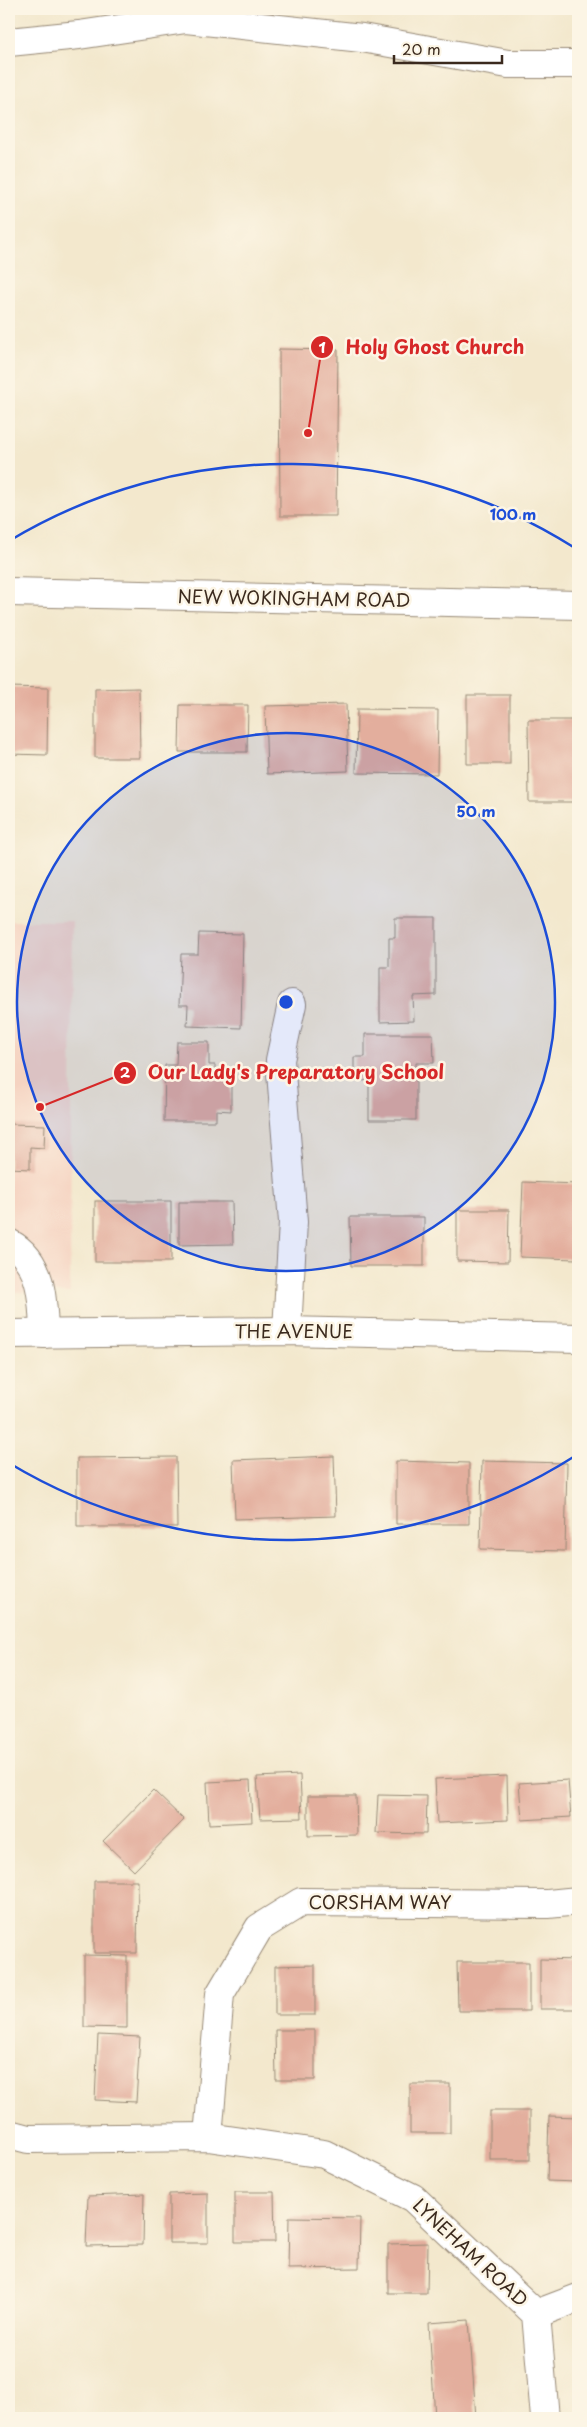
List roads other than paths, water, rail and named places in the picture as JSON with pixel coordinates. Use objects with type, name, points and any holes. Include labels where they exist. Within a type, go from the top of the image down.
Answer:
[{"type":"street","points":[[9,42],[79,35],[186,14],[362,38],[508,64],[578,64]]},
{"type":"street","name":"NEW WOKINGHAM ROAD","points":[[9,592],[578,605]]},
{"type":"street","points":[[287,1331],[293,1222],[280,1060],[292,1004]]},
{"type":"street","points":[[9,1243],[18,1248],[29,1260],[43,1291],[44,1334]]},
{"type":"street","name":"THE AVENUE","points":[[9,1334],[287,1331],[578,1338]]},
{"type":"street","name":"CORSHAM WAY","points":[[208,2137],[220,1994],[260,1928],[301,1902],[548,1904],[578,1901]]},
{"type":"street","name":"LYNEHAM ROAD","points":[[9,2134],[28,2139],[208,2137],[324,2154],[413,2198],[536,2314],[544,2418]]},
{"type":"street","points":[[536,2314],[578,2298]]},
{"type":"place","name":"Holy Ghost Church","points":[[308,433]]},
{"type":"place","name":"Our Lady's Preparatory School","points":[[40,1107]]}]
